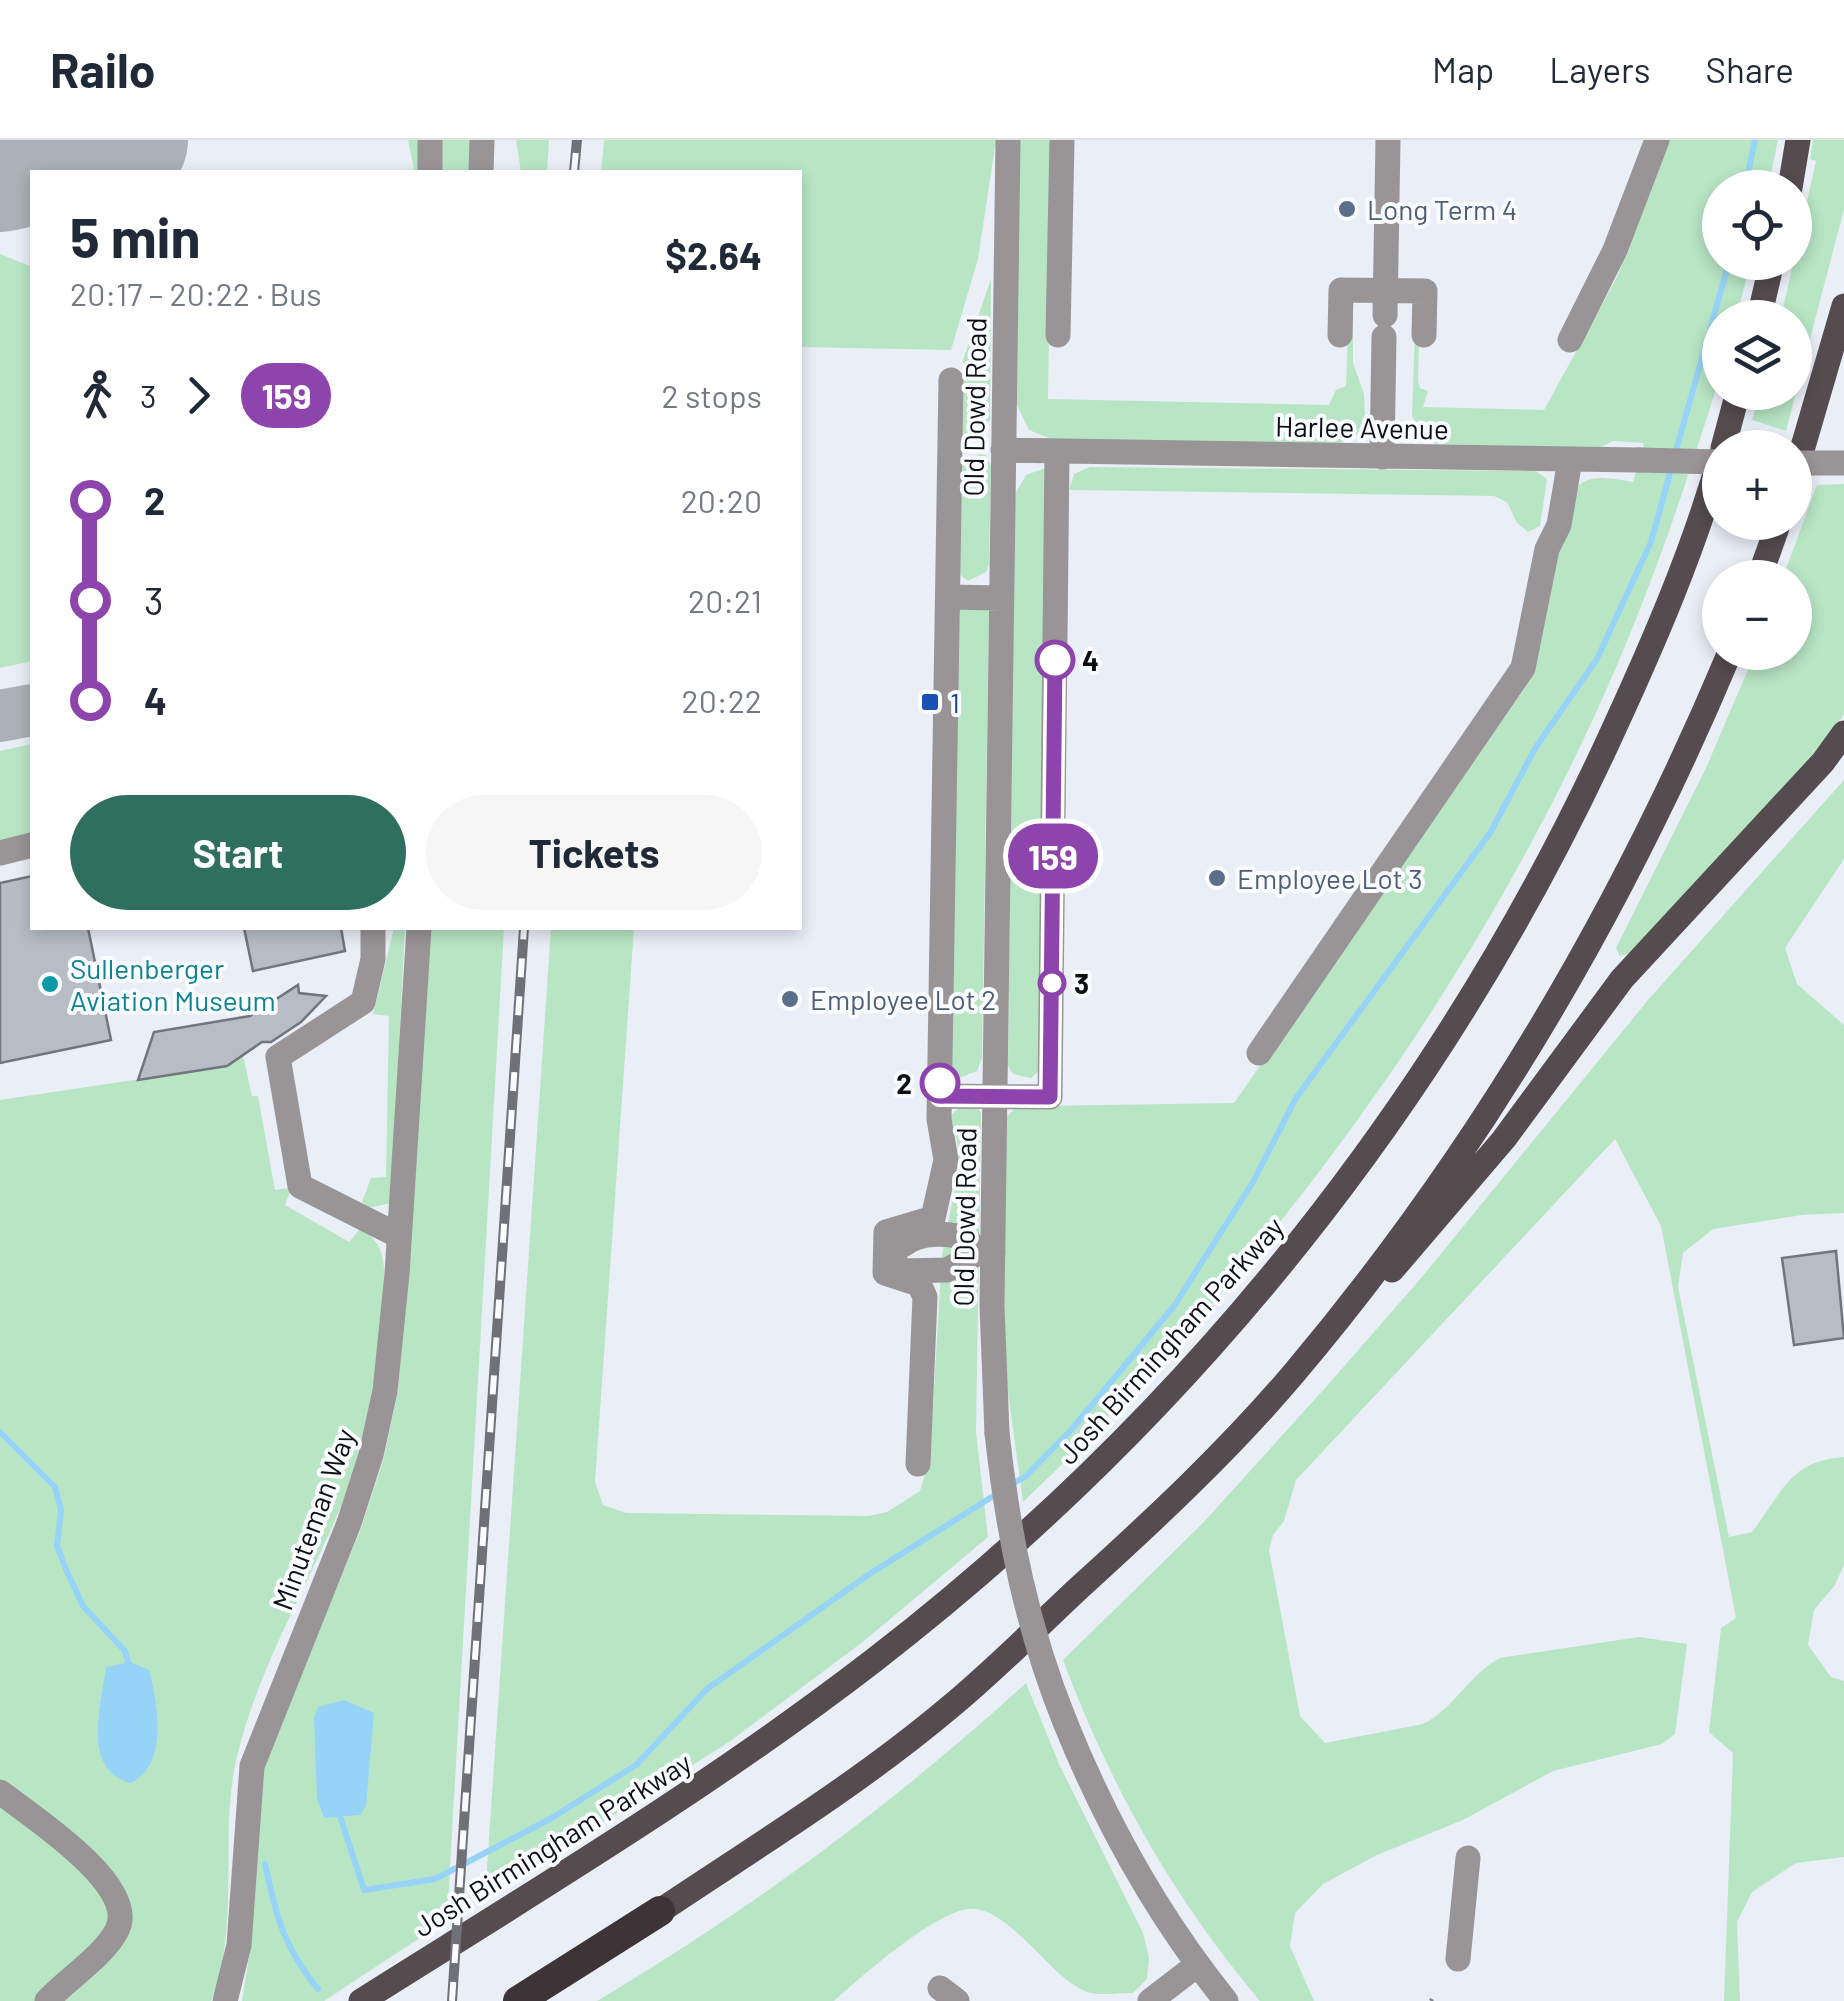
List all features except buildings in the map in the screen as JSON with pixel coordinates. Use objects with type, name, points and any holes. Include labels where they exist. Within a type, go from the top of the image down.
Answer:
[{"type":"highway","points":[[518,2001],[660,1911]]},
{"type":"highway","points":[[537,2001],[660,1911]]},
{"type":"main road","points":[[1793,170],[1798,140]]},
{"type":"main road","points":[[1808,430],[1844,306]]},
{"type":"main road","name":"Josh Birmingham Parkway","points":[[361,2001],[738,1762],[877,1658],[1076,1489],[1226,1332],[1335,1198],[1386,1128],[1454,1026],[1525,908],[1586,792],[1640,673],[1702,508]]},
{"type":"main road","points":[[1292,1375],[1446,1175],[1532,1043],[1621,888],[1690,750],[1723,670]]},
{"type":"main road","points":[[660,1911],[839,1791],[949,1708],[1180,1495],[1420,1240],[1504,1139],[1622,979],[1822,762],[1844,733]]},
{"type":"street","points":[[430,140],[430,170]]},
{"type":"street","points":[[482,140],[482,170]]},
{"type":"street","name":"Old Dowd Road","points":[[1008,140],[995,1090],[981,1248],[1006,1518],[1044,1670],[1065,1722],[1112,1822],[1180,1944],[1226,2001]]},
{"type":"street","points":[[1058,336],[1062,140]]},
{"type":"street","points":[[1382,457],[1388,140]]},
{"type":"street","points":[[1570,340],[1614,250],[1657,140]]},
{"type":"street","points":[[1340,335],[1341,290],[1385,314]]},
{"type":"street","points":[[1385,314],[1425,291],[1424,335]]},
{"type":"street","points":[[951,380],[940,1089],[946,1160],[933,1218],[886,1232],[892,1258],[902,1271],[947,1270],[981,1248]]},
{"type":"street","name":"Harlee Avenue","points":[[1004,450],[1702,460]]},
{"type":"street","points":[[940,1089],[1050,1090],[1057,452]]},
{"type":"street","points":[[1258,1053],[1523,668],[1548,549],[1558,525],[1562,460]]},
{"type":"street","points":[[1812,462],[1844,463]]},
{"type":"street","points":[[948,592],[1001,592]]},
{"type":"street","points":[[0,853],[30,846]]},
{"type":"street","points":[[373,930],[373,959],[363,1002],[278,1057],[300,1186],[399,1236]]},
{"type":"street","name":"Minuteman Way","points":[[225,2001],[239,1945],[252,1766],[372,1455],[385,1391],[419,930]]},
{"type":"street","points":[[892,1258],[981,1248]]},
{"type":"street","points":[[892,1258],[924,1290],[918,1464]]},
{"type":"street","points":[[0,1792],[74,1849],[98,1872],[119,1902],[122,1919],[115,1934],[47,2001]]},
{"type":"street","points":[[1458,1960],[1468,1858]]},
{"type":"street","points":[[1150,2001],[1197,1965]]},
{"type":"green space","points":[[408,140],[470,140],[472,170],[409,170],[414,169]]},
{"type":"green space","points":[[516,140],[549,140],[547,170],[521,170]]},
{"type":"green space","points":[[604,140],[996,140],[978,259],[951,350],[802,347],[802,170],[601,170]]},
{"type":"green space","points":[[1018,140],[1052,140],[1048,399],[1329,405],[1336,390],[1346,386],[1349,301],[1353,300],[1353,363],[1364,394],[1365,419],[1357,436],[1340,443],[1053,440],[1029,430],[1016,403]]},
{"type":"green space","points":[[1669,140],[1778,140],[1772,170],[1702,170],[1702,280],[1746,280],[1741,300],[1702,300],[1702,410],[1709,410],[1690,469],[1608,686],[1554,800],[1493,911],[1356,1122],[1279,1223],[1198,1320],[1023,1502],[1004,1363],[1006,1118],[1015,1108],[1038,1106],[1234,1103],[1527,685],[1535,669],[1570,497],[1589,480],[1633,482],[1644,443],[1613,441],[1599,448],[1437,444],[1423,438],[1412,416],[1416,300],[1420,300],[1418,381],[1420,388],[1428,391],[1423,407],[1544,410],[1617,277]]},
{"type":"green space","points":[[1813,140],[1844,140],[1844,209],[1812,331],[1812,300],[1785,300],[1789,280],[1812,280],[1812,179],[1816,161],[1810,159]]},
{"type":"green space","points":[[0,254],[30,266],[30,661],[0,668]]},
{"type":"green space","points":[[991,279],[990,420],[980,435],[965,438],[961,435],[963,360]]},
{"type":"green space","points":[[1755,410],[1791,410],[1786,430],[1752,420]]},
{"type":"green space","points":[[986,455],[991,466],[989,564],[986,572],[968,581],[958,573],[962,462]]},
{"type":"green space","points":[[1090,467],[1536,471],[1547,479],[1540,526],[1528,532],[1517,523],[1507,502],[1494,496],[1069,490],[1074,474]]},
{"type":"green space","points":[[1045,468],[1039,1071],[1031,1078],[1013,1074],[1008,1066],[1014,496],[1026,475]]},
{"type":"green space","points":[[1844,484],[1844,715],[1793,780],[1631,953],[1620,956],[1616,948],[1706,768],[1748,670],[1812,670],[1812,560],[1789,560],[1797,540],[1812,540],[1812,499],[1817,485]]},
{"type":"green space","points":[[960,605],[986,607],[989,612],[982,1058],[977,1071],[959,1078],[951,1070]]},
{"type":"green space","points":[[30,744],[30,858],[0,865],[0,751]]},
{"type":"green space","points":[[1844,780],[1844,859],[1785,948],[1797,984],[1844,1025],[1844,1213],[1802,1215],[1713,1229],[1683,1253],[1678,1287],[1729,1537],[1752,1532],[1799,1472],[1844,1457],[1844,1565],[1835,1585],[1814,1610],[1808,1645],[1831,1677],[1844,1681],[1844,1857],[1796,1863],[1752,1892],[1737,1922],[1740,2001],[1724,2001],[1733,1753],[1709,1732],[1721,1628],[1736,1618],[1661,1226],[1615,1139],[1296,1480],[1284,1521],[1273,1535],[1269,1550],[1300,1716],[1325,1743],[1423,1724],[1444,1710],[1479,1673],[1500,1658],[1639,1637],[1687,1644],[1675,1734],[1662,1744],[1553,1771],[1463,1820],[1377,1855],[1323,1884],[1295,1913],[1290,1946],[1314,2001],[1260,2001],[1200,1922],[1147,1840],[1081,1707],[1063,1660],[1202,1524],[1326,1387],[1422,1277],[1648,1000]]},
{"type":"green space","points":[[394,930],[405,930],[391,1203],[368,1208],[362,1202],[371,1178],[386,1177],[389,1016],[373,1014]]},
{"type":"green space","points":[[430,930],[504,930],[447,1920],[324,2001],[242,2001],[251,1944],[261,1768],[360,1531],[383,1461],[398,1391]]},
{"type":"green space","points":[[551,930],[634,930],[595,1482],[603,1505],[626,1513],[868,1516],[887,1512],[920,1491],[930,1457],[942,1255],[959,1166],[950,1116],[959,1108],[978,1107],[981,1113],[976,1432],[988,1537],[864,1641],[729,1742],[485,1897]]},
{"type":"green space","points":[[243,1055],[252,1096],[258,1096],[275,1190],[288,1188],[290,1192],[285,1205],[349,1242],[360,1229],[370,1235],[381,1254],[385,1276],[379,1348],[364,1442],[345,1498],[260,1684],[236,1761],[229,1821],[225,1943],[211,2001],[0,2001],[0,1100],[227,1066]]},
{"type":"green space","points":[[1026,1683],[1059,1764],[1143,1933],[1149,1958],[1147,1979],[1133,1993],[1087,1992],[1058,1972],[998,1918],[968,1909],[953,1913],[917,1934],[834,2001],[597,2001],[711,1929],[820,1853]]},
{"type":"water","points":[[130,1662],[149,1670],[158,1733],[151,1763],[130,1783],[115,1776],[105,1764],[98,1717],[106,1667]]},
{"type":"water","points":[[344,1700],[374,1713],[366,1806],[360,1815],[324,1818],[317,1799],[314,1718],[318,1707]]},
{"type":"waterway","points":[[1749,170],[1755,140]]},
{"type":"waterway","points":[[1675,454],[1724,280]]},
{"type":"waterway","points":[[1009,1486],[1026,1476],[1072,1429],[1174,1306],[1253,1182],[1296,1098],[1490,833],[1536,747],[1597,659],[1651,542],[1672,466]]},
{"type":"waterway","points":[[0,1432],[55,1487],[61,1510],[57,1546],[65,1567],[83,1606],[125,1651],[130,1669]]},
{"type":"waterway","points":[[341,1819],[364,1890],[435,1879],[550,1819],[636,1765],[707,1689],[868,1575],[998,1493]]},
{"type":"waterway","points":[[265,1864],[283,1930],[296,1959],[318,1989]]},
{"type":"taxiway","points":[[0,161],[49,140]]},
{"type":"taxiway","points":[[0,716],[30,710]]},
{"type":"runway","points":[[0,166],[122,140]]},
{"type":"railway","points":[[574,170],[577,140]]},
{"type":"railway","points":[[452,2001],[524,930]]},
{"type":"bus line","name":"159","points":[[940,1083],[940,1096],[1050,1097],[1055,660]]},
{"type":"place","name":"Long Term 4","points":[[1347,209]]},
{"type":"place","name":"4","points":[[1055,660]]},
{"type":"place","name":"1","points":[[930,702]]},
{"type":"place","name":"Employee Lot 3","points":[[1217,878]]},
{"type":"place","name":"3","points":[[1052,983]]},
{"type":"place","name":"Sullenberger Aviation Museum","points":[[50,984]]},
{"type":"place","name":"Employee Lot 2","points":[[790,999]]},
{"type":"place","name":"2","points":[[940,1083]]}]
